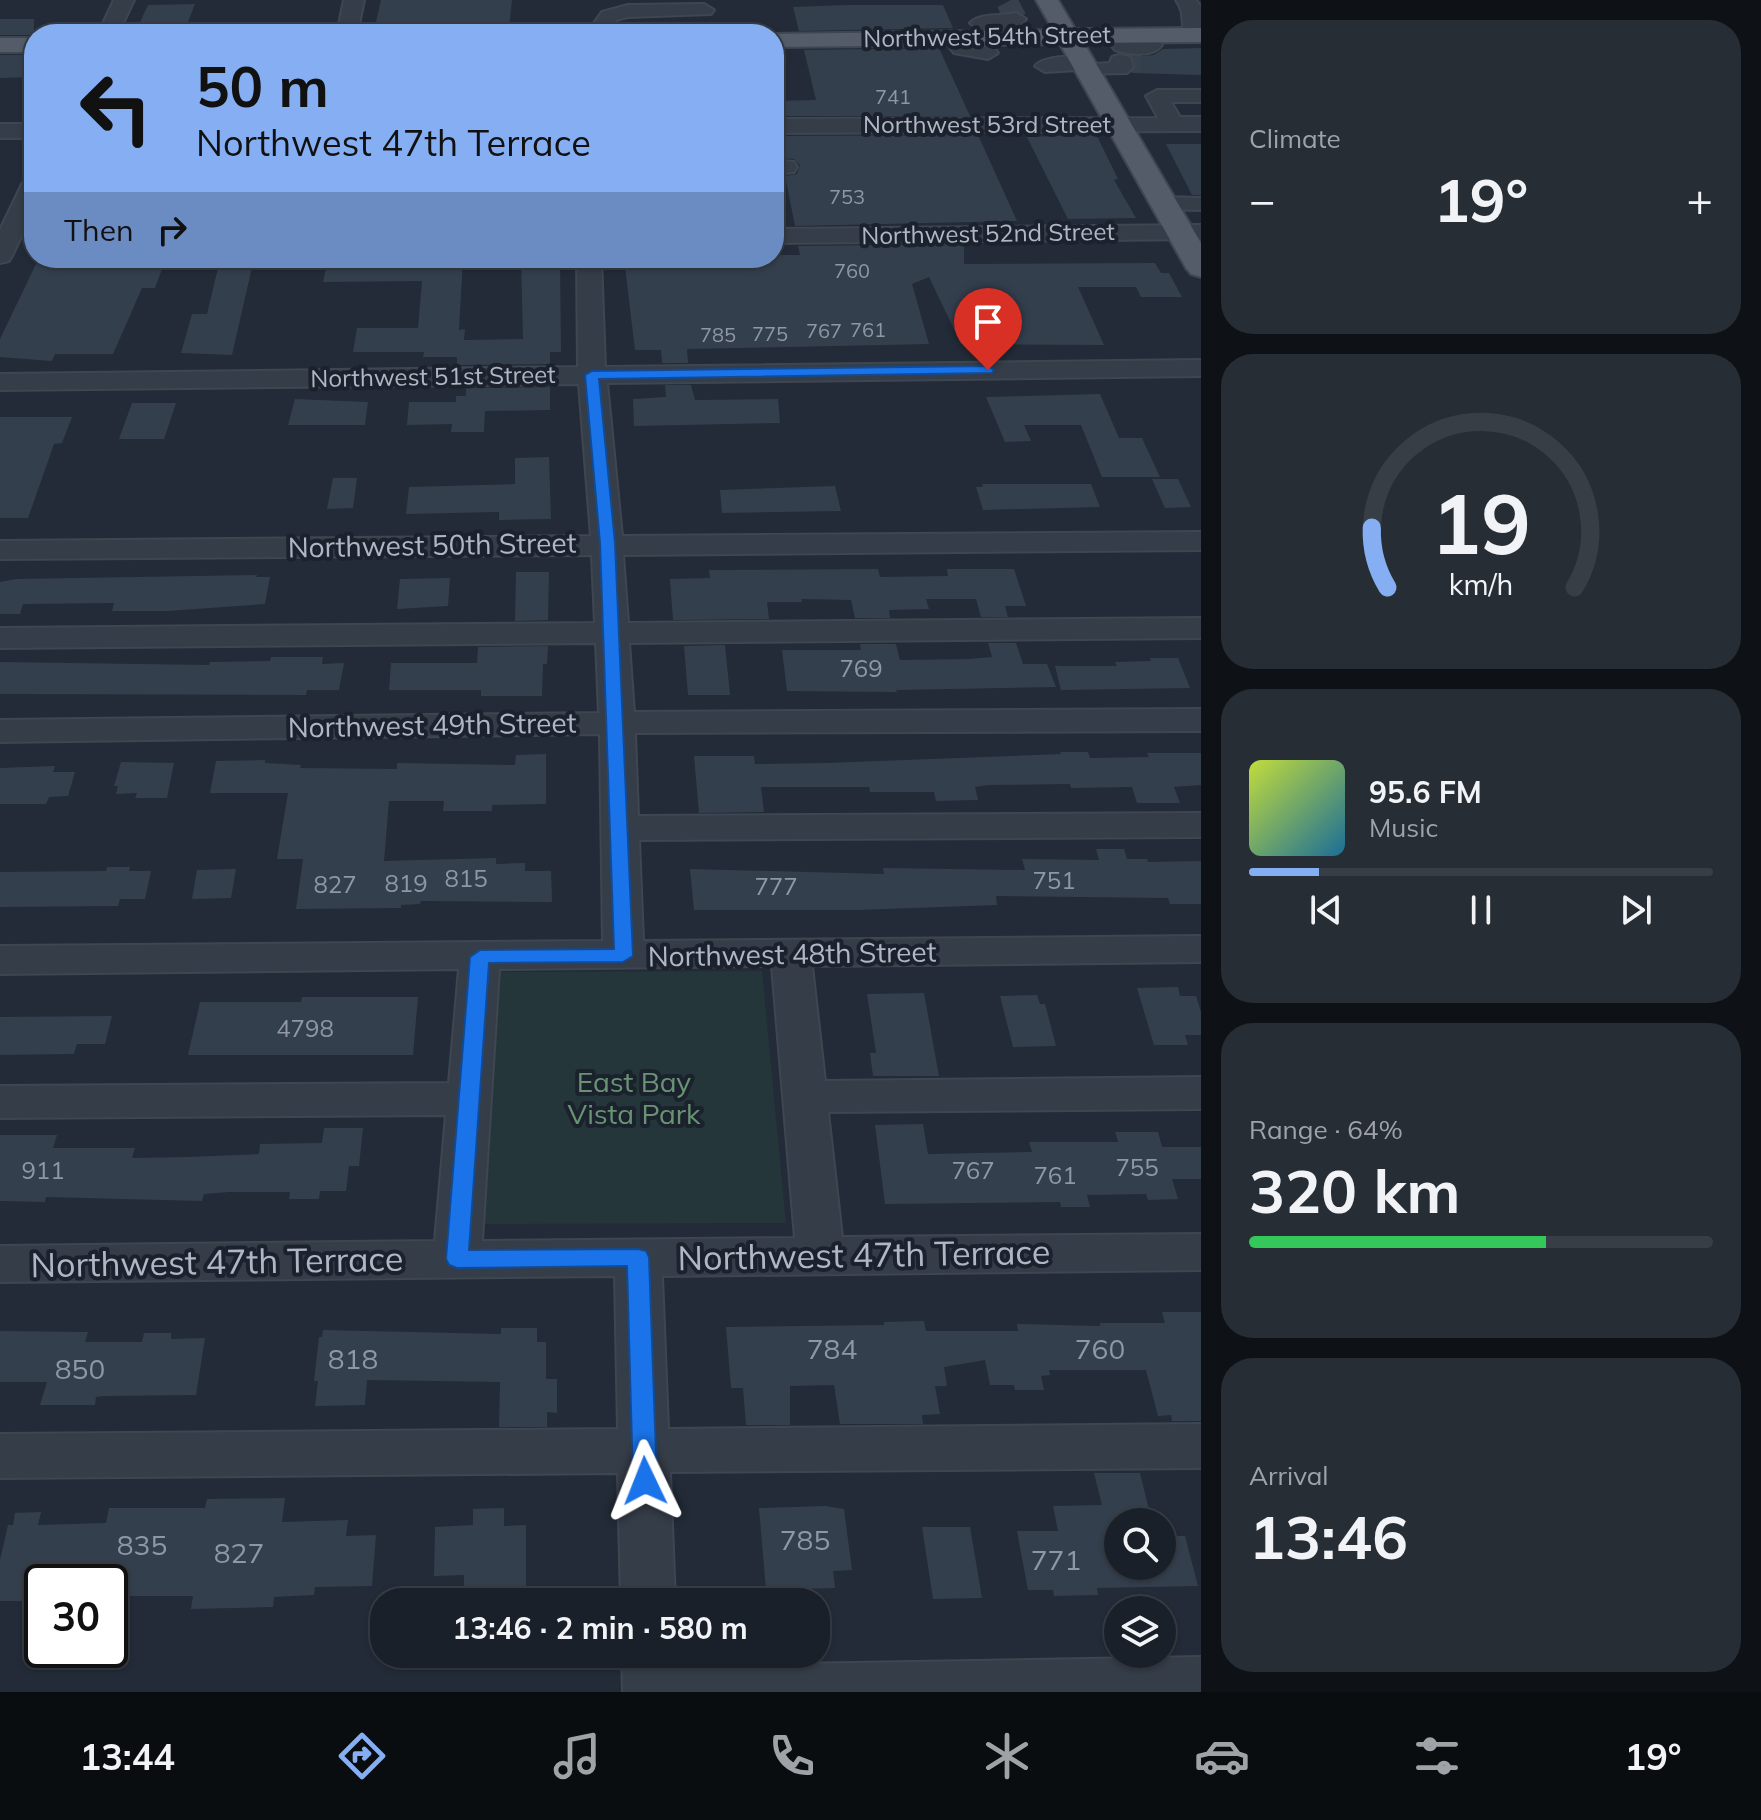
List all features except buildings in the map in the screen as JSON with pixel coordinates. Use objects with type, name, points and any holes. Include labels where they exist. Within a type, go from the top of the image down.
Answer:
[{"type":"main road","points":[[1047,0],[1083,68],[1165,204],[1191,232],[1201,268]]},
{"type":"main road","name":"Northwest 54th Street","points":[[784,40],[952,37],[983,33],[1083,68],[1131,44],[1198,35]]},
{"type":"main road","points":[[0,45],[24,45]]},
{"type":"street","points":[[113,24],[124,0]]},
{"type":"street","points":[[349,24],[354,0]]},
{"type":"street","points":[[1186,0],[1194,11],[1198,35]]},
{"type":"street","points":[[604,24],[616,13],[703,5]]},
{"type":"street","points":[[983,33],[1010,20]]},
{"type":"street","points":[[1045,66],[1120,69],[1131,44]]},
{"type":"street","points":[[1173,124],[1157,96],[1201,96]]},
{"type":"street","points":[[989,103],[998,125]]},
{"type":"street","name":"Northwest 53rd Street","points":[[784,126],[998,125],[1018,116],[1059,116],[1119,124],[1201,124]]},
{"type":"street","points":[[0,131],[24,131]]},
{"type":"street","points":[[2,247],[24,204]]},
{"type":"street","points":[[1165,204],[1197,204]]},
{"type":"street","name":"Northwest 52nd Street","points":[[784,236],[1191,232]]},
{"type":"street","points":[[1105,233],[1134,259]]},
{"type":"street","points":[[2,247],[24,244]]},
{"type":"street","points":[[589,268],[592,375],[607,543],[617,723],[623,956]]},
{"type":"street","name":"Northwest 51st Street","points":[[0,382],[1201,368]]},
{"type":"street","name":"Northwest 50th Street","points":[[0,550],[607,543],[1201,541]]},
{"type":"street","points":[[0,638],[1201,628]]},
{"type":"street","name":"Northwest 49th Street","points":[[0,731],[1201,720]]},
{"type":"street","points":[[620,828],[1201,825]]},
{"type":"street","name":"Northwest 48th Street","points":[[0,960],[1201,949]]},
{"type":"street","points":[[791,954],[820,1256]]},
{"type":"street","points":[[457,1259],[480,957]]},
{"type":"street","points":[[805,1097],[1201,1093]]},
{"type":"street","points":[[0,1102],[469,1099]]},
{"type":"street","name":"Northwest 47th Terrace","points":[[0,1264],[1201,1252]]},
{"type":"street","points":[[638,1257],[648,1588]]},
{"type":"street","points":[[0,1456],[1201,1446]]},
{"type":"street","points":[[650,1668],[651,1692]]},
{"type":"street","points":[[679,1692],[1201,1683]]},
{"type":"green space","name":"East Bay Vista Park","points":[[762,971],[786,1223],[483,1224],[495,972]]},
{"type":"tunnel","points":[[1007,2],[1016,19]]},
{"type":"tunnel","points":[[1123,61],[1141,61]]},
{"type":"route","points":[[645,1481],[638,1257],[457,1259],[480,957],[623,956],[617,723],[607,543],[592,375],[988,370]]}]
